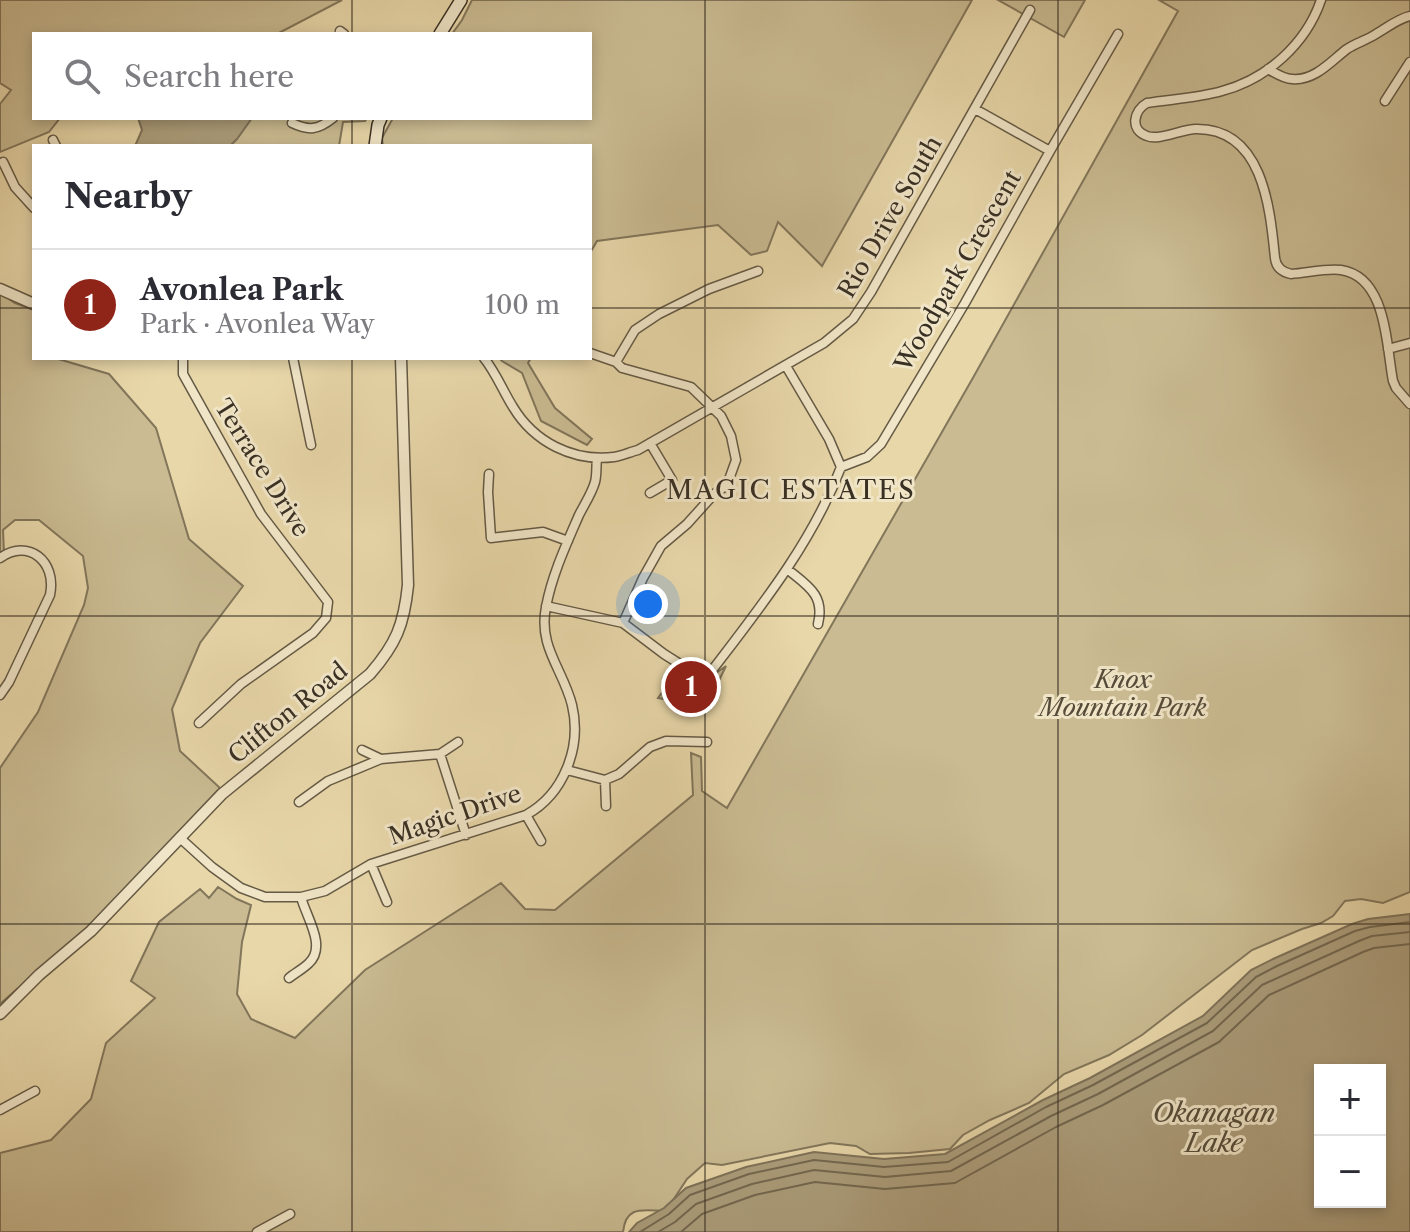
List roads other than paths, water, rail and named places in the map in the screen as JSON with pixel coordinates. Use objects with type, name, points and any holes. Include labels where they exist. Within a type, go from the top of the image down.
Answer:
[{"type":"main road","points":[[441,32],[461,0]]},
{"type":"main road","points":[[375,144],[380,120]]},
{"type":"street","points":[[1321,0],[1296,44],[1268,69],[1250,81],[1222,91],[1145,104],[1137,113],[1137,127],[1142,134],[1152,137],[1191,129],[1209,130],[1240,146],[1257,172],[1267,197],[1278,266],[1291,274],[1342,270],[1362,279],[1376,297],[1393,381],[1410,404]]},
{"type":"street","name":"Rio Drive South","points":[[486,360],[512,407],[537,436],[568,452],[597,458],[617,457],[638,450],[824,343],[853,319],[871,292],[1030,10]]},
{"type":"street","points":[[1268,69],[1286,78],[1300,78],[1320,71],[1348,48],[1410,16]]},
{"type":"street","points":[[1050,151],[1118,34]]},
{"type":"street","points":[[1385,101],[1410,62]]},
{"type":"street","name":"Woodpark Crescent","points":[[841,467],[867,457],[881,444],[1050,151],[975,109]]},
{"type":"street","points":[[292,123],[304,129],[315,128],[329,120]]},
{"type":"street","points":[[3,162],[15,187],[32,206]]},
{"type":"street","points":[[616,362],[635,330],[659,314],[709,289],[758,271]]},
{"type":"street","points":[[0,289],[32,303]]},
{"type":"street","points":[[1388,349],[1410,343]]},
{"type":"street","points":[[592,354],[616,362],[622,368],[691,387],[721,416],[731,436],[736,460],[727,485],[661,546],[623,623]]},
{"type":"street","name":"Terrace Drive","points":[[183,360],[183,374],[189,386],[261,514],[328,602],[326,618],[313,633],[241,684],[199,723]]},
{"type":"street","points":[[293,360],[311,445]]},
{"type":"street","name":"Clifton Road","points":[[0,1014],[39,975],[91,931],[222,794],[370,674],[385,657],[397,637],[405,614],[408,585],[401,360]]},
{"type":"street","points":[[546,606],[623,623],[694,673],[710,673],[787,569],[832,492],[841,467],[829,439],[786,366]]},
{"type":"street","points":[[650,443],[672,480],[650,493]]},
{"type":"street","name":"Magic Drive","points":[[180,838],[241,888],[265,897],[301,897],[325,891],[371,864],[526,815],[542,804],[567,770],[575,726],[571,703],[546,642],[543,623],[552,580],[595,482],[597,458]]},
{"type":"street","points":[[489,474],[491,538],[543,532],[568,541]]},
{"type":"street","points":[[0,558],[17,551],[40,557],[47,564],[52,585],[21,657],[0,695]]},
{"type":"street","points":[[787,569],[819,600],[818,624]]},
{"type":"street","points":[[567,770],[605,780],[619,774],[650,747],[666,741],[707,742]]},
{"type":"street","points":[[299,802],[328,781],[381,759],[440,754],[458,742]]},
{"type":"street","points":[[362,750],[381,759]]},
{"type":"street","points":[[440,754],[466,835]]},
{"type":"street","points":[[605,780],[606,806]]},
{"type":"street","points":[[526,815],[541,841]]},
{"type":"street","points":[[371,864],[387,902]]},
{"type":"street","points":[[289,978],[312,961],[317,949],[316,936],[301,897]]},
{"type":"street","points":[[0,1110],[35,1091]]},
{"type":"street","points":[[257,1232],[290,1214]]},
{"type":"water","points":[[139,120],[251,120],[232,144],[136,144],[142,130]]},
{"type":"water","name":"Okanagan Lake","points":[[1410,914],[1410,1232],[629,1232],[686,1188],[746,1167],[814,1152],[884,1159],[945,1154],[1203,1016],[1251,970],[1352,924]]},
{"type":"place","name":"Avonlea Park","points":[[691,687]]},
{"type":"district","name":"MAGIC ESTATES","points":[[791,490]]},
{"type":"park label","name":"Knox Mountain Park","points":[[1123,694]]}]
